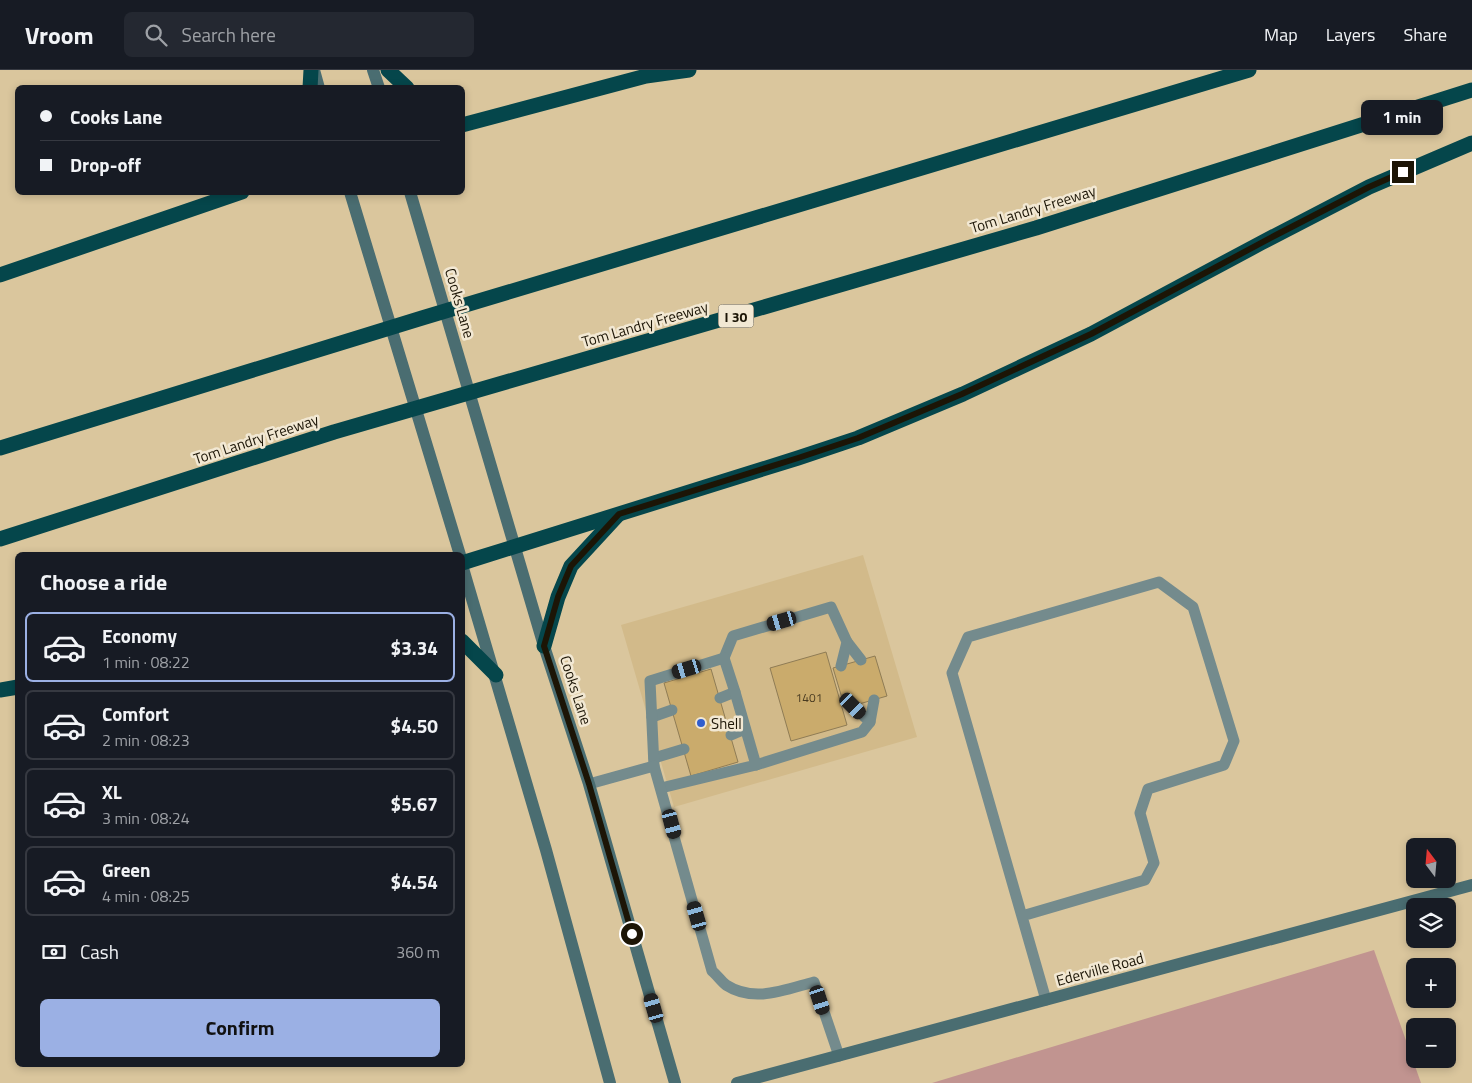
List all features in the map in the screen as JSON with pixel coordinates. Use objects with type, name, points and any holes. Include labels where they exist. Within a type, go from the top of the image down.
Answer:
[{"type":"highway","points":[[310,85],[312,70]]},
{"type":"highway","points":[[388,70],[404,85]]},
{"type":"highway","points":[[465,124],[646,76],[689,70]]},
{"type":"highway","points":[[0,448],[450,310],[1249,70]]},
{"type":"highway","name":"Tom Landry Freeway","points":[[0,539],[334,432],[1036,228],[1472,90]]},
{"type":"highway","points":[[465,113],[491,116]]},
{"type":"highway","points":[[465,563],[858,438],[962,394],[1091,334],[1369,187],[1472,143]]},
{"type":"highway","points":[[0,275],[233,195]]},
{"type":"highway","points":[[544,646],[558,597],[571,566],[619,514]]},
{"type":"highway","points":[[465,644],[496,675]]},
{"type":"highway","points":[[0,690],[15,688]]},
{"type":"main road","points":[[312,70],[318,85]]},
{"type":"main road","points":[[373,70],[378,85]]},
{"type":"main road","points":[[351,195],[459,552]]},
{"type":"main road","name":"Cooks Lane","points":[[411,195],[544,646],[589,784],[675,1083]]},
{"type":"main road","points":[[465,574],[546,850],[610,1083]]},
{"type":"main road","name":"Ederville Road","points":[[737,1083],[1472,885]]},
{"type":"lane","points":[[1022,916],[1145,880],[1154,862],[1140,813],[1148,789],[1224,765],[1234,741],[1193,607],[1159,582],[968,637],[952,674],[1046,1000]]},
{"type":"lane","points":[[756,765],[724,658],[733,636],[831,607],[847,642],[861,660]]},
{"type":"lane","points":[[841,666],[847,642]]},
{"type":"lane","points":[[724,658],[650,681],[654,762],[712,971],[726,984],[749,995],[774,993],[814,982],[838,1056]]},
{"type":"lane","points":[[720,698],[735,692]]},
{"type":"lane","points":[[661,788],[756,765],[862,732],[870,722],[874,700]]},
{"type":"lane","points":[[853,706],[870,722]]},
{"type":"lane","points":[[652,717],[672,710]]},
{"type":"lane","points":[[731,735],[745,729]]},
{"type":"lane","points":[[589,784],[654,762],[684,749]]},
{"type":"shaded area","points":[[863,555],[917,737],[674,807],[621,625]]},
{"type":"shaded area","points":[[1374,950],[1406,1041],[1406,1068],[1416,1068],[1421,1083],[932,1083]]},
{"type":"building","points":[[826,652],[847,725],[791,741],[770,668]]},
{"type":"building","points":[[875,656],[887,696],[845,708],[833,668]]},
{"type":"building","name":"Shell","points":[[711,669],[738,762],[691,776],[664,683]]},
{"type":"place","name":"Shell","points":[[701,723]]},
{"type":"route","points":[[632,934],[589,784],[544,646],[558,597],[571,566],[619,514],[858,438],[962,394],[1091,334],[1276,235],[1369,187],[1403,172]]}]
